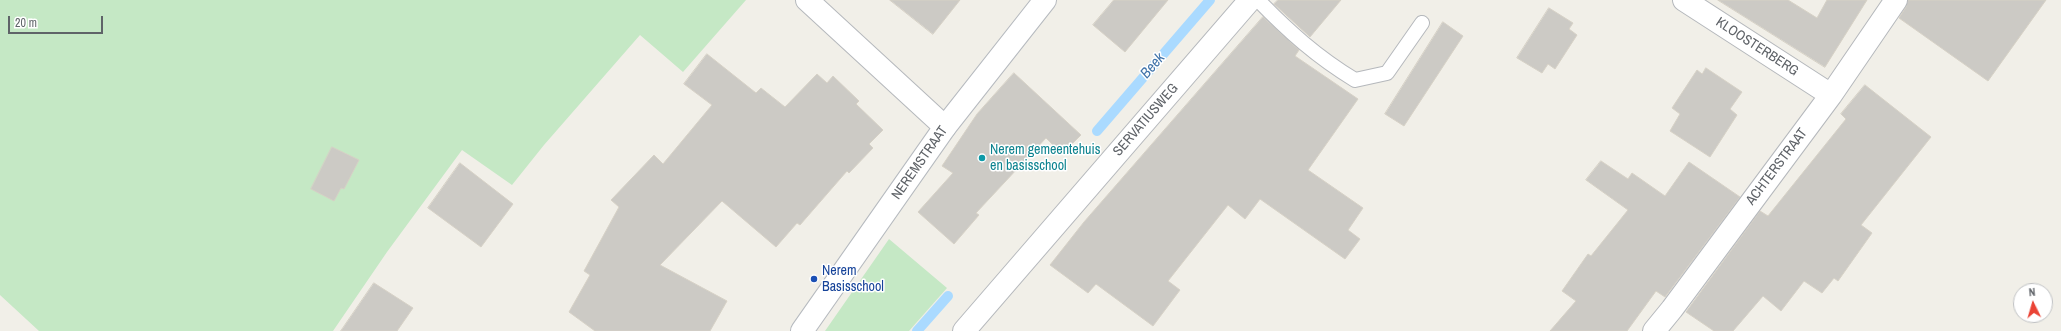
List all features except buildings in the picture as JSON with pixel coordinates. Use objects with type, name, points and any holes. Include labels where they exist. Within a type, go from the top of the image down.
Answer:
[{"type":"street","points":[[807,0],[945,126]]},
{"type":"street","name":"NEREMSTRAAT","points":[[802,331],[945,126],[1045,0]]},
{"type":"street","name":"SERVATIUSWEG","points":[[964,331],[1250,0]]},
{"type":"street","name":"KLOOSTERBERG","points":[[1684,0],[1831,95]]},
{"type":"street","name":"ACHTERSTRAAT","points":[[1654,331],[1831,95],[1896,0]]},
{"type":"lane","points":[[1258,0],[1292,35],[1335,68],[1355,80],[1387,73],[1422,23]]},
{"type":"green space","points":[[0,0],[746,0],[683,72],[640,35],[544,145],[512,185],[462,150],[387,252],[333,331],[39,331],[0,295]]},
{"type":"green space","points":[[889,239],[947,288],[909,331],[825,331]]},
{"type":"waterway","name":"Beek","points":[[1097,131],[1210,0]]},
{"type":"waterway","name":"Beek","points":[[917,331],[948,296]]},
{"type":"place","name":"Nerem gemeentehuis en basisschool","points":[[982,158]]},
{"type":"place","name":"Nerem Basisschool","points":[[814,279]]}]
